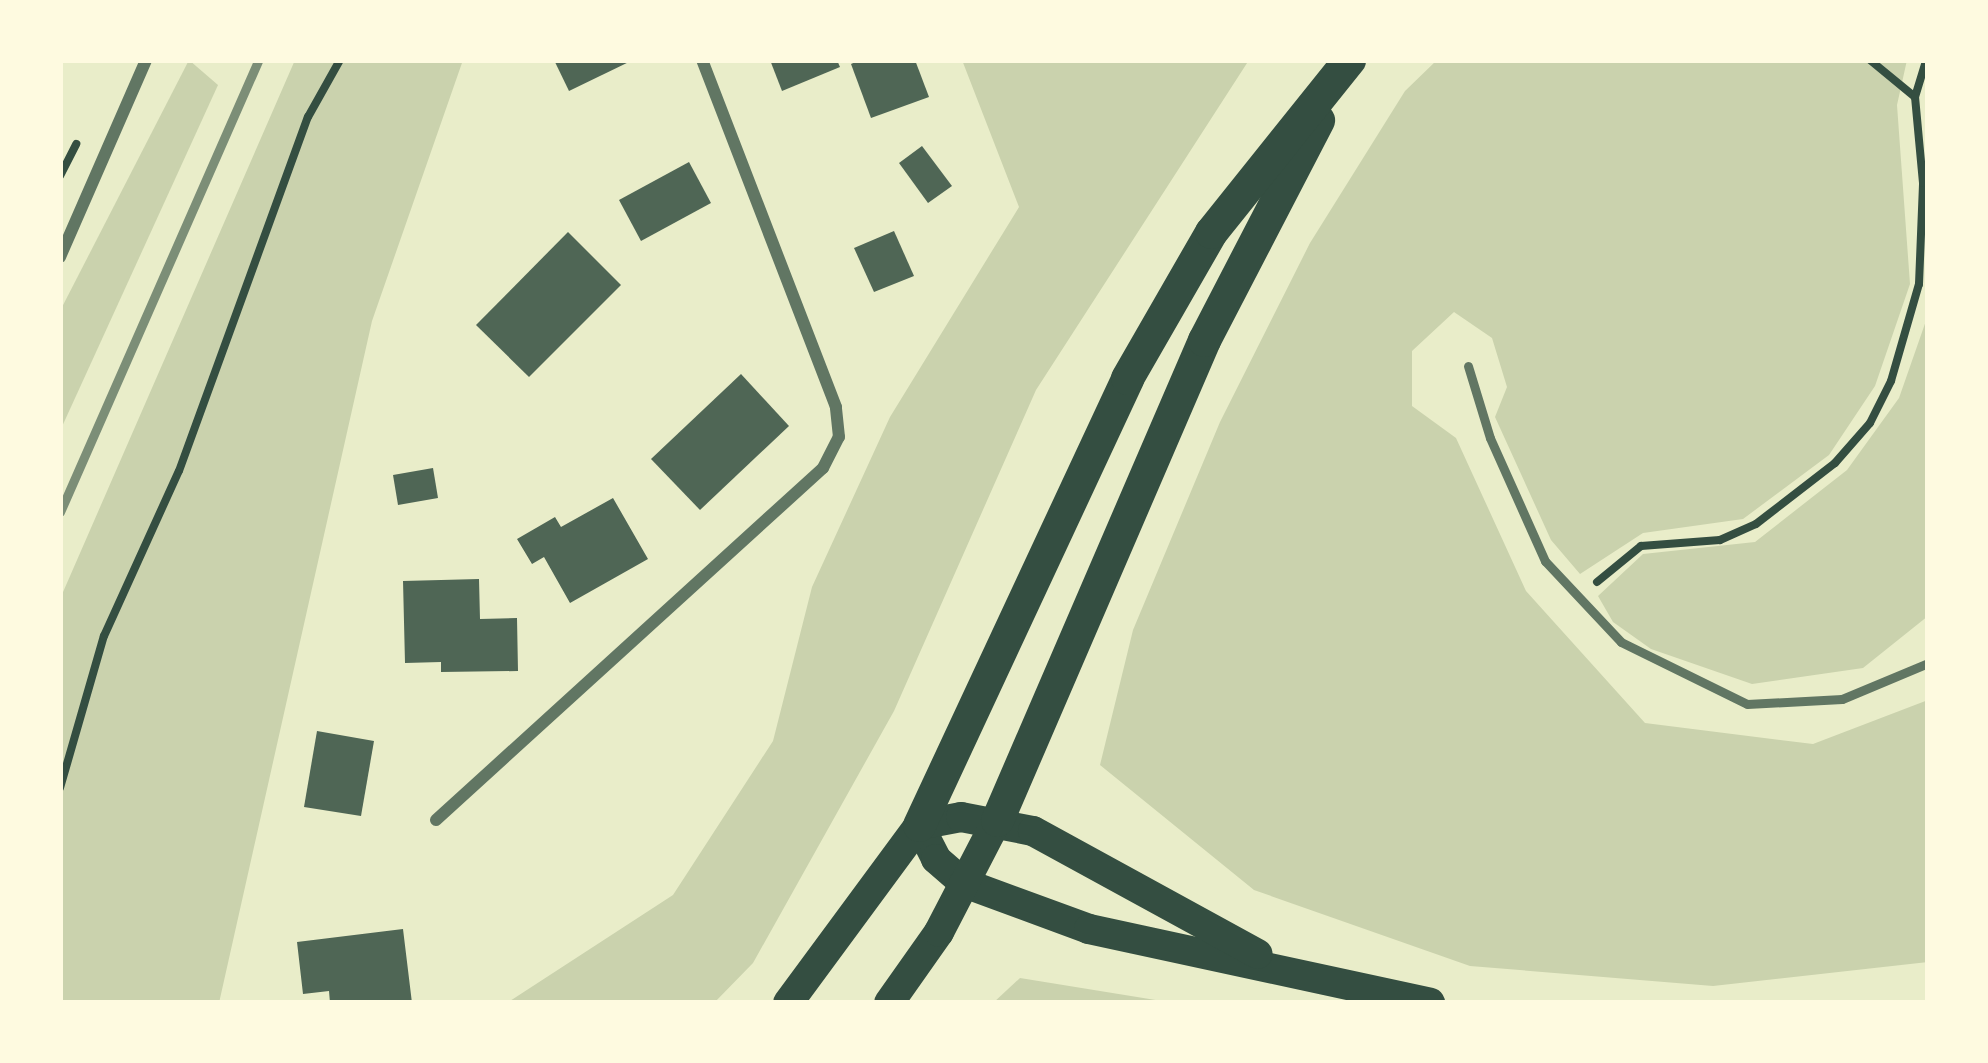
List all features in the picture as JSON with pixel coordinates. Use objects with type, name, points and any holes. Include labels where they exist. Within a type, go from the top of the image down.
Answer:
[{"type":"highway","points":[[919,825],[1127,378],[1211,232],[1350,60]]},
{"type":"highway","points":[[997,820],[1204,340],[1350,60]]},
{"type":"main road","points":[[889,1003],[964,883],[997,820]]},
{"type":"main road","points":[[788,1003],[919,825],[997,820],[1086,857],[1284,968]]},
{"type":"main road","points":[[919,825],[936,860],[964,883],[1089,929],[1284,968],[1375,998],[1424,1002]]},
{"type":"street","points":[[60,257],[146,60]]},
{"type":"street","points":[[436,820],[823,468],[839,437],[836,407],[702,60]]},
{"type":"lane","points":[[1468,366],[1520,510],[1545,561],[1578,600],[1644,657],[1747,704],[1842,699],[1928,663]]},
{"type":"path","points":[[60,788],[104,636],[179,471],[308,117],[340,60]]},
{"type":"path","points":[[1870,60],[1916,97]]},
{"type":"path","points":[[1578,600],[1641,546],[1720,540],[1756,524],[1835,463],[1870,423],[1906,340],[1919,284],[1916,97],[1926,60]]},
{"type":"green space","points":[[189,60],[218,85],[60,431],[60,311]]},
{"type":"green space","points":[[295,60],[463,60],[372,321],[219,1003],[60,1003],[60,599]]},
{"type":"green space","points":[[962,60],[1249,60],[1036,390],[894,711],[753,963],[714,1003],[507,1003],[673,895],[773,741],[812,587],[890,417],[1019,207]]},
{"type":"green space","points":[[1437,60],[1907,60],[1897,105],[1910,284],[1875,386],[1829,455],[1743,519],[1643,533],[1580,574],[1551,540],[1495,417],[1507,387],[1492,338],[1454,312],[1412,351],[1412,406],[1456,438],[1526,591],[1645,723],[1813,744],[1928,700],[1928,962],[1713,986],[1470,966],[1254,890],[1100,765],[1133,630],[1220,422],[1310,243],[1405,91]]},
{"type":"green space","points":[[1928,315],[1928,616],[1863,668],[1752,684],[1651,649],[1613,622],[1598,596],[1643,554],[1755,542],[1847,470],[1899,398]]},
{"type":"green space","points":[[1020,978],[1174,1003],[993,1003]]},
{"type":"building","points":[[554,60],[633,60],[569,91]]},
{"type":"building","points":[[770,60],[837,60],[840,67],[782,91]]},
{"type":"building","points":[[915,60],[929,97],[871,118],[851,64]]},
{"type":"building","points":[[922,146],[952,186],[928,203],[899,163]]},
{"type":"building","points":[[689,162],[711,203],[641,241],[619,200]]},
{"type":"building","points":[[894,231],[914,276],[874,292],[854,248]]},
{"type":"building","points":[[568,232],[621,285],[529,377],[476,325]]},
{"type":"building","points":[[741,374],[789,426],[700,510],[651,459]]},
{"type":"building","points":[[433,468],[438,498],[398,505],[393,475]]},
{"type":"building","points":[[613,498],[648,559],[570,603],[544,557],[532,564],[517,539],[555,517],[561,527]]},
{"type":"building","points":[[479,579],[480,619],[517,618],[518,671],[441,672],[441,662],[405,663],[403,581]]},
{"type":"building","points":[[317,731],[374,741],[361,816],[304,807]]},
{"type":"building","points":[[403,929],[412,1003],[330,1003],[329,991],[303,994],[297,942]]},
{"type":"railway","points":[[60,512],[258,60]]}]
